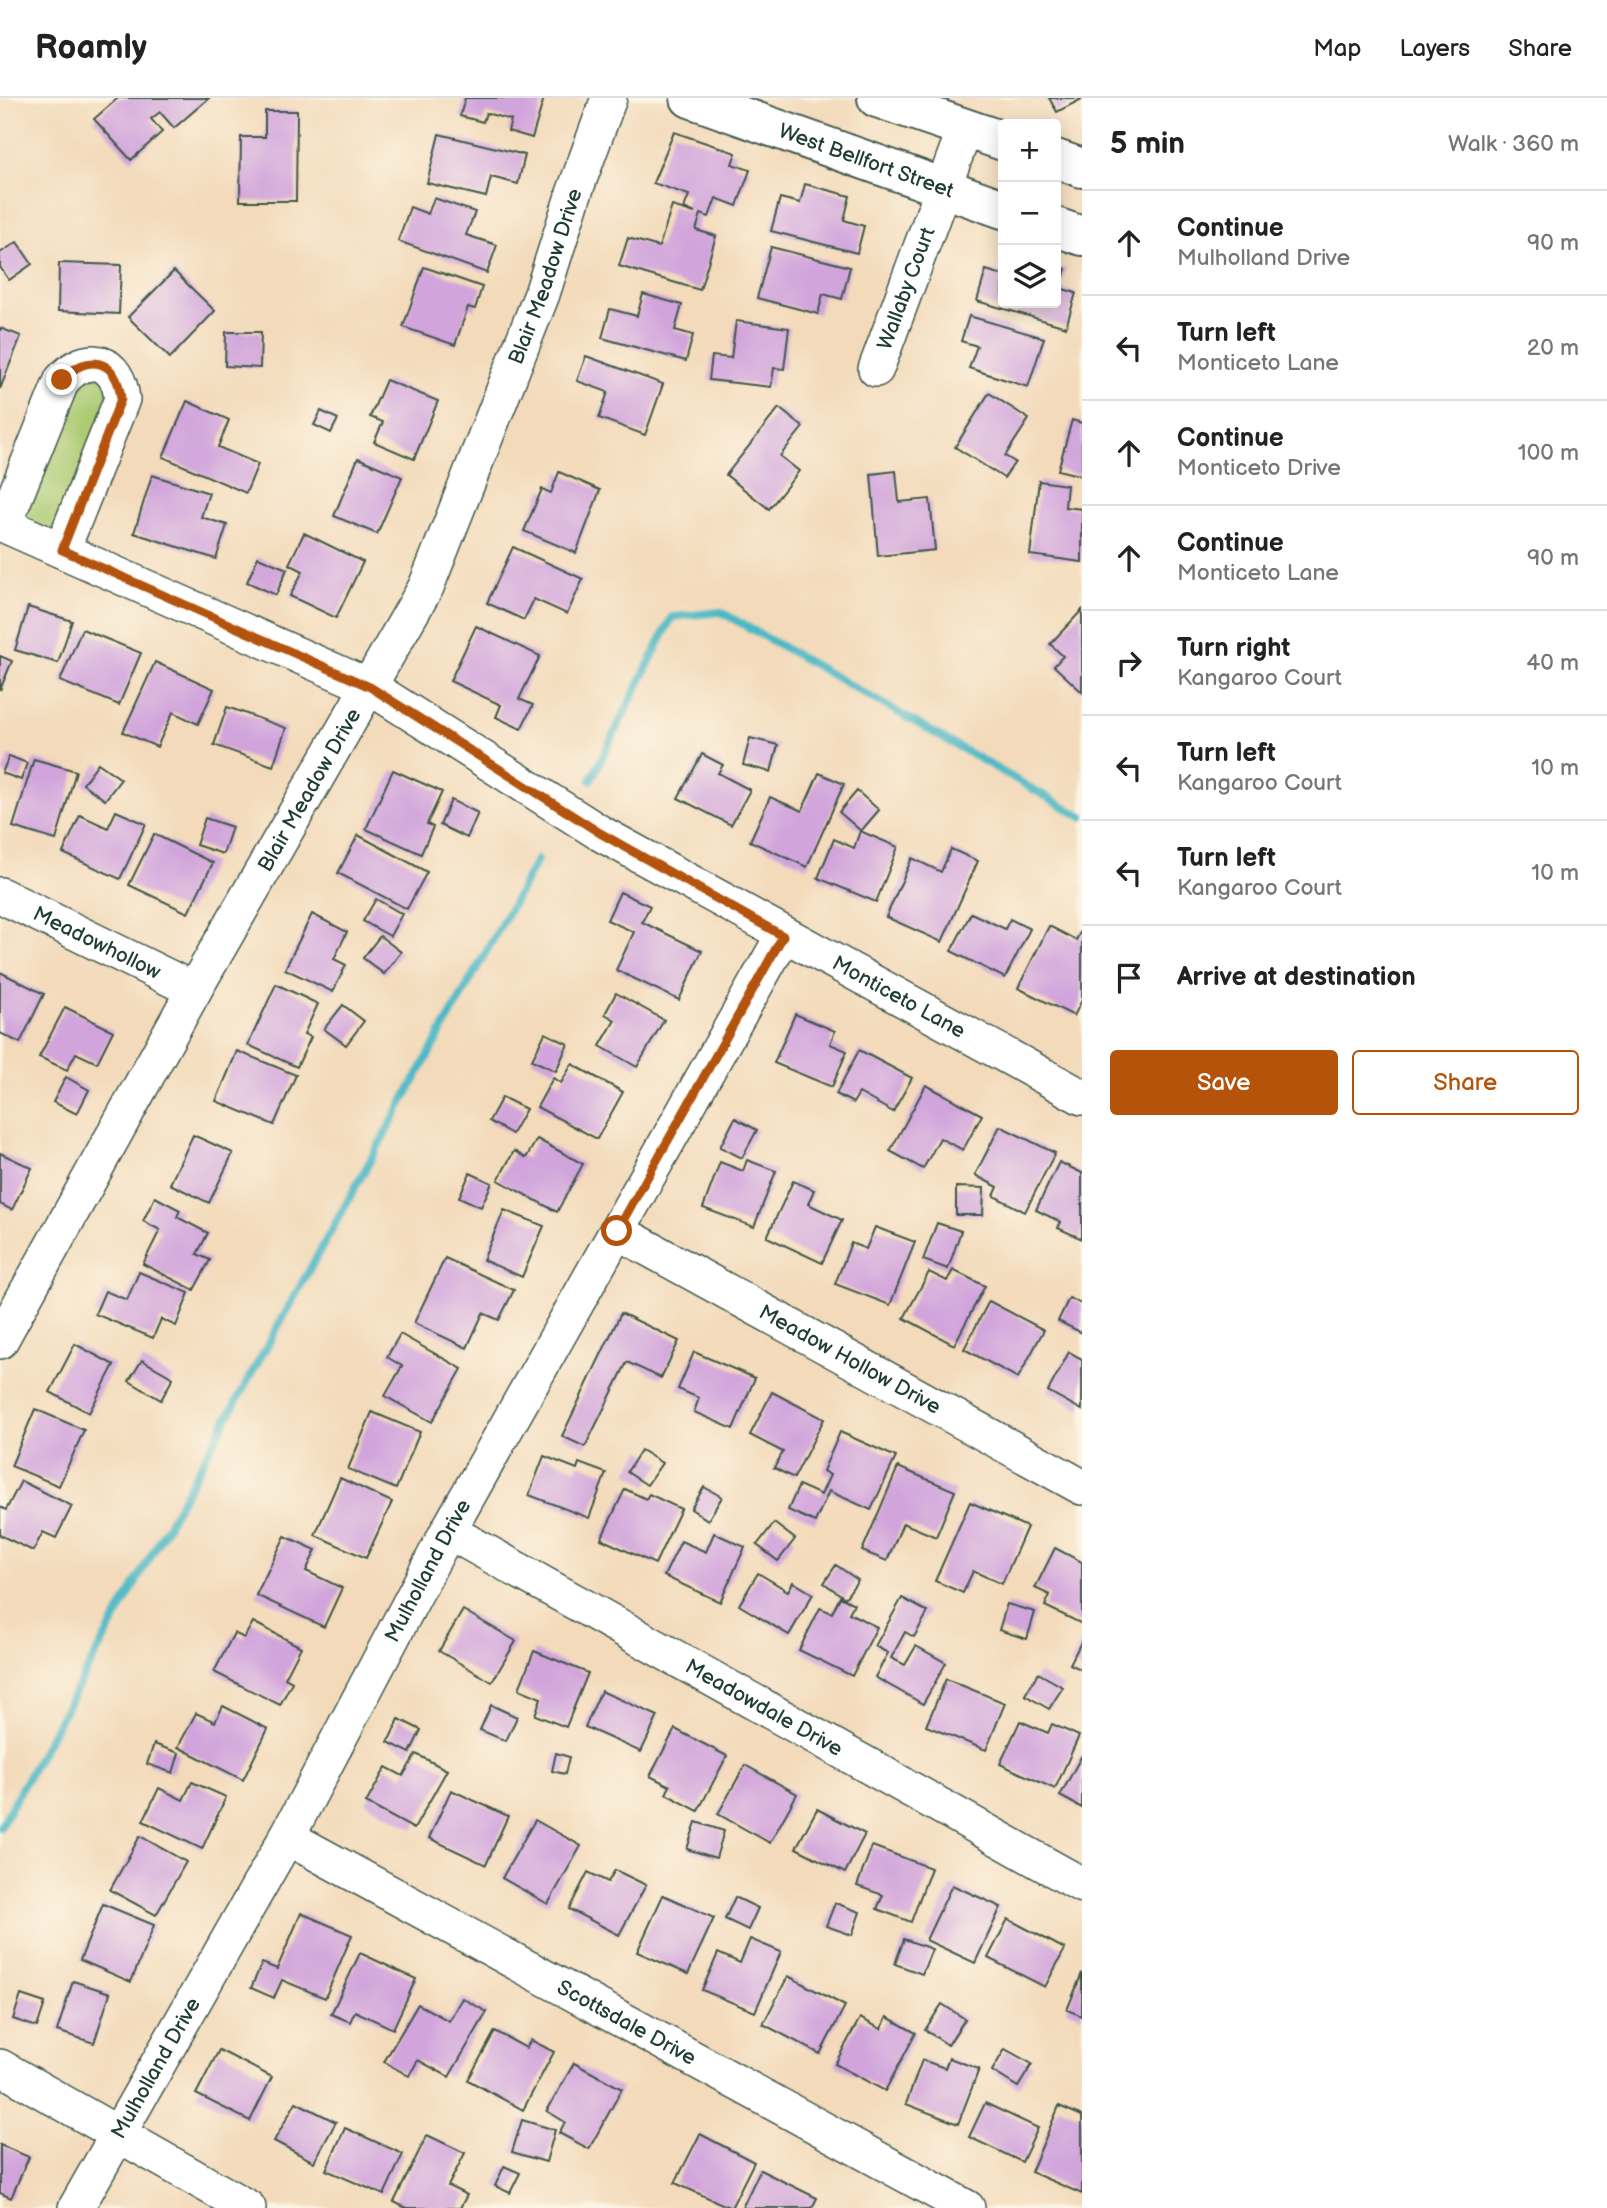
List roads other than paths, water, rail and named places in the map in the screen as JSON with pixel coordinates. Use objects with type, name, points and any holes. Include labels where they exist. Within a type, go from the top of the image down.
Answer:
[{"type":"main road","name":"West Bellfort Street","points":[[690,98],[998,207]]},
{"type":"main road","points":[[877,98],[998,139]]},
{"type":"main road","points":[[1061,161],[1082,168]]},
{"type":"main road","points":[[1061,229],[1082,236]]},
{"type":"street","name":"Blair Meadow Drive","points":[[0,1341],[14,1286],[194,990],[426,587],[542,294],[573,196],[610,98]]},
{"type":"street","name":"Wallaby Court","points":[[876,369],[965,128]]},
{"type":"street","points":[[62,550],[121,399],[116,374],[105,365],[90,363],[73,368],[62,380],[2,523],[62,550],[370,687]]},
{"type":"street","name":"Monticeto Lane","points":[[370,687],[600,833],[716,900],[1082,1097]]},
{"type":"street","name":"Meadowhollow","points":[[0,895],[194,990]]},
{"type":"street","name":"Mulholland Drive","points":[[76,2208],[287,1837],[448,1531],[783,936]]},
{"type":"street","name":"Meadow Hollow Drive","points":[[617,1231],[1082,1487]]},
{"type":"street","name":"Meadowdale Drive","points":[[448,1531],[1082,1885]]},
{"type":"street","name":"Scottsdale Drive","points":[[287,1837],[967,2208]]},
{"type":"street","points":[[0,2067],[248,2208]]},
{"type":"waterway","points":[[591,780],[672,617],[721,612],[1082,817]]},
{"type":"waterway","points":[[0,1827],[537,860]]}]
